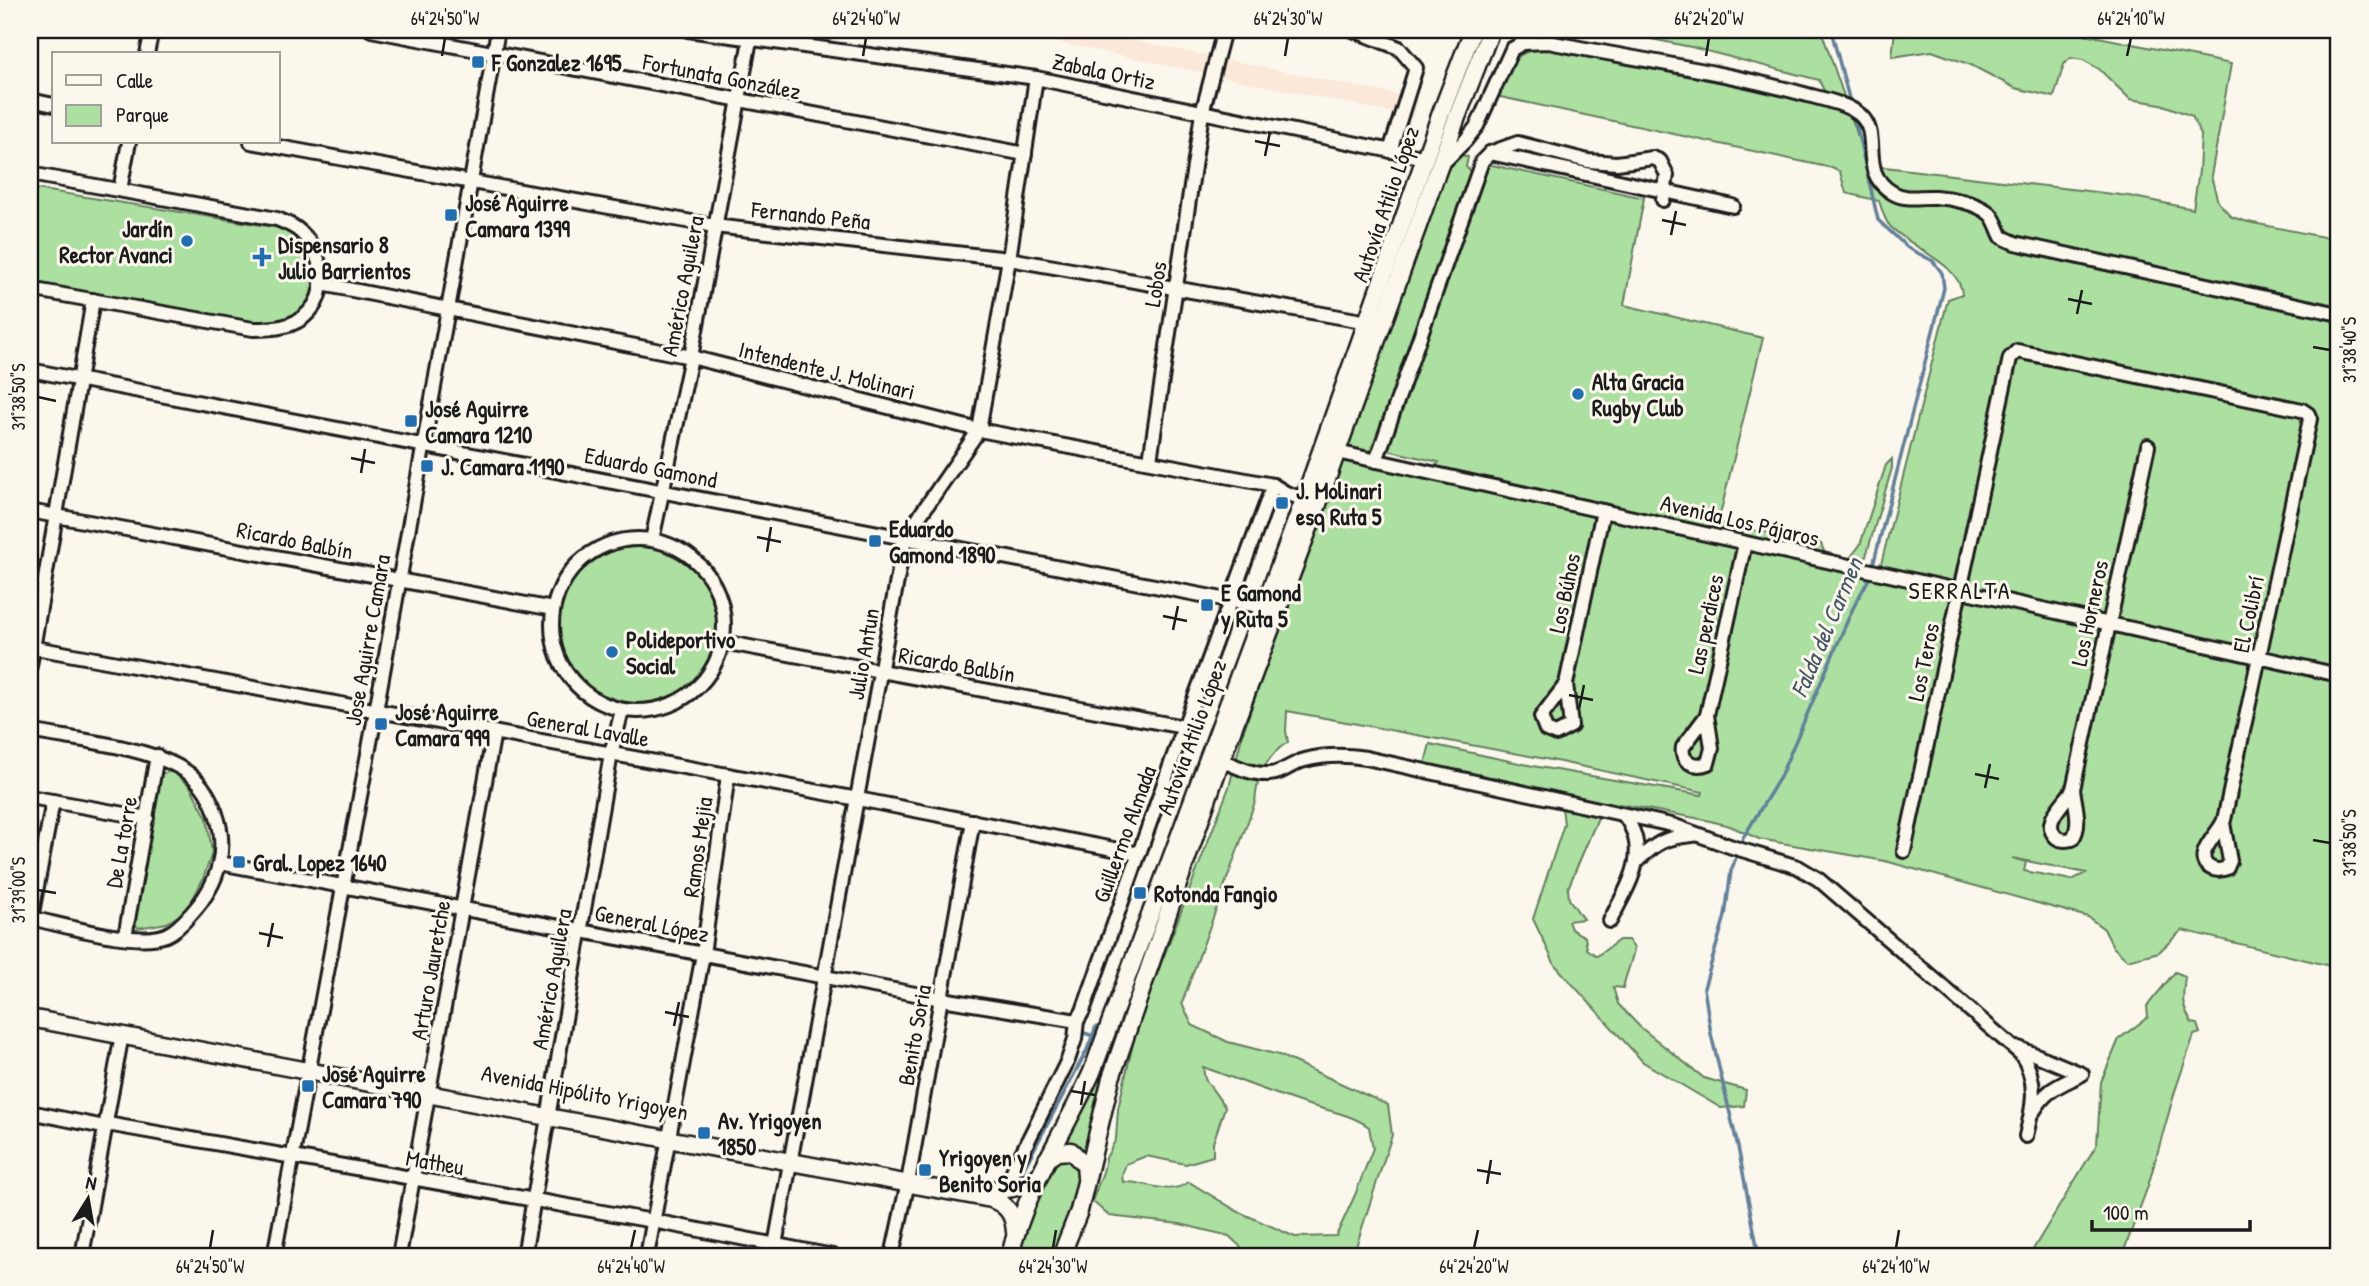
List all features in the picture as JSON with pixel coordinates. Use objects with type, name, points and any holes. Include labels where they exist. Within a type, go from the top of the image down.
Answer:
[{"type":"main road","name":"Autovía Atilio López","points":[[1010,1255],[1015,1234],[1037,1177],[1092,1072],[1264,607],[1311,502],[1337,452],[1433,161],[1464,50],[1474,30]]},
{"type":"main road","name":"Autovía Atilio López","points":[[1061,1256],[1079,1210],[1111,1078],[1311,502],[1368,322],[1433,161],[1491,30]]},
{"type":"main road","name":"Avenida Hipólito Yrigoyen","points":[[30,1018],[122,1034],[138,1040],[429,1089],[791,1158],[1003,1191]]},
{"type":"main road","points":[[1047,1159],[1058,1152],[1071,1152],[1085,1165],[1086,1180]]},
{"type":"main road","points":[[1003,1191],[1014,1189],[1037,1177]]},
{"type":"main road","name":"Avenida Hipólito Yrigoyen","points":[[909,1178],[1000,1202],[1011,1214],[1015,1234]]},
{"type":"street","points":[[147,52],[152,30]]},
{"type":"street","name":"Fortunata González","points":[[371,30],[739,102],[1025,154]]},
{"type":"street","name":"Jose Aguirre Camara","points":[[274,1256],[376,711],[498,30]]},
{"type":"street","name":"Zabala Ortiz","points":[[688,30],[1036,78],[1433,161]]},
{"type":"street","name":"Lobos","points":[[1150,460],[1202,113],[1224,30]]},
{"type":"street","points":[[1353,30],[1399,48],[1416,68],[1390,151]]},
{"type":"street","points":[[1433,161],[1465,141],[1477,126],[1521,30]]},
{"type":"street","name":"Américo Aguilera","points":[[652,540],[691,357],[750,40]]},
{"type":"street","points":[[1512,49],[1523,43],[1549,42],[1782,88],[1837,104],[1860,114],[1869,128],[1872,170],[1881,184],[1895,194],[1910,198],[1944,199],[1982,209],[1992,216],[2002,237],[2015,243],[2339,314]]},
{"type":"street","name":"Julio Antun","points":[[774,1251],[905,537],[979,430],[1009,259],[1036,78]]},
{"type":"street","points":[[30,100],[52,105]]},
{"type":"street","points":[[1376,461],[1482,161],[1490,153],[1518,143],[1588,161],[1617,163],[1653,158],[1660,161],[1667,175],[1664,196]]},
{"type":"street","points":[[120,190],[130,144]]},
{"type":"street","name":"Fernando Peña","points":[[262,144],[714,226],[1009,259],[1368,322]]},
{"type":"street","points":[[1490,153],[1664,196],[1733,206]]},
{"type":"street","points":[[30,174],[277,219],[298,230],[312,248],[320,266],[322,284],[309,312],[297,321],[276,329],[253,329],[30,289]]},
{"type":"street","name":"Intendente J. Molinari","points":[[322,284],[691,357],[979,430],[1273,485],[1311,502]]},
{"type":"street","points":[[30,666],[31,647],[93,300]]},
{"type":"street","name":"El Colibrí","points":[[2010,358],[2017,351],[2288,407],[2308,414],[2310,419],[2223,823]]},
{"type":"street","name":"Los Teros","points":[[1904,851],[2010,358]]},
{"type":"street","name":"Eduardo Gamond","points":[[30,370],[1264,607]]},
{"type":"street","name":"Los Horneros","points":[[2073,789],[2148,446]]},
{"type":"street","name":"Avenida Los Pájaros","points":[[1337,452],[2339,675]]},
{"type":"street","name":"Guillermo Almada","points":[[1003,1191],[1073,1048],[1077,1021],[1083,1012],[1273,485]]},
{"type":"street","name":"Ricardo Balbín","points":[[30,511],[553,609]]},
{"type":"street","name":"Los Búhos","points":[[1566,684],[1604,511]]},
{"type":"street","points":[[625,540],[652,540],[680,550],[705,571],[721,600],[724,615],[723,642],[714,667],[698,688],[676,703],[651,710],[622,710],[593,699],[572,681],[558,659],[552,635],[553,609],[562,584],[578,563],[600,548],[625,540]]},
{"type":"street","name":"Las perdices","points":[[1707,715],[1745,543]]},
{"type":"street","name":"Ricardo Balbín","points":[[723,642],[1184,727]]},
{"type":"street","name":"General Lavalle","points":[[31,647],[858,799],[1139,854]]},
{"type":"street","name":"Américo Aguilera","points":[[524,1256],[611,754],[622,710]]},
{"type":"street","points":[[30,732],[157,756],[186,771],[202,786],[219,822],[220,863],[199,906],[168,934],[149,939],[125,937],[31,918],[53,801]]},
{"type":"street","name":"Arturo Jauretche","points":[[399,1256],[494,732]]},
{"type":"street","name":"De La torre","points":[[125,937],[157,756]]},
{"type":"street","points":[[1221,760],[1252,772],[1269,774],[1280,772],[1302,761],[1321,757],[1366,758],[1672,825],[1798,867],[1818,879],[2012,1045],[2026,1061],[2033,1081],[2034,1101],[2026,1136]]},
{"type":"street","name":"Ramos Mejia","points":[[647,1256],[703,954],[728,775]]},
{"type":"street","points":[[30,797],[147,818]]},
{"type":"street","points":[[1610,921],[1634,875],[1636,863],[1637,841],[1632,825],[1624,815]]},
{"type":"street","name":"Benito Soria","points":[[892,1256],[909,1178],[973,821]]},
{"type":"street","points":[[1636,863],[1653,845],[1662,840],[1676,836],[1700,835]]},
{"type":"street","name":"General López","points":[[220,863],[942,999],[1077,1021]]},
{"type":"street","points":[[82,1256],[122,1034]]},
{"type":"street","points":[[2012,1045],[2082,1074],[2066,1080],[2048,1093],[2030,1120]]},
{"type":"street","name":"Matheu","points":[[30,1112],[653,1221],[774,1251],[832,1256]]},
{"type":"shaded area","points":[[1000,30],[1082,30],[1417,99],[1413,117]]},
{"type":"green space","points":[[1607,30],[1821,30],[1868,165],[2129,196],[2193,209],[2201,135],[2192,116],[2161,104],[2130,99],[2099,69],[2083,60],[2071,58],[2064,64],[2054,97],[2015,88],[1971,65],[1932,51],[1892,57],[1895,30],[2064,30],[2231,64],[2211,176],[2218,202],[2232,217],[2339,240],[2339,968],[2182,930],[2159,952],[2127,960],[2113,947],[2104,929],[2088,917],[1885,861],[1759,839],[1730,826],[1620,804],[1601,813],[1597,820],[1568,888],[1569,899],[1583,919],[1568,921],[1571,929],[1585,937],[1587,949],[1597,956],[1619,940],[1628,940],[1634,948],[1623,988],[1613,987],[1618,1004],[1640,1027],[1704,1078],[1746,1090],[1744,1106],[1721,1108],[1643,1062],[1555,965],[1533,919],[1564,824],[1562,808],[1425,763],[1430,744],[1533,766],[1702,795],[1703,792],[1551,760],[1287,711],[1288,742],[1268,760],[1261,775],[1255,802],[1182,1003],[1192,1025],[1228,1042],[1279,1055],[1388,1105],[1392,1135],[1353,1256],[1239,1256],[1242,1248],[1229,1236],[1180,1224],[1109,1216],[1092,1201],[1106,1158],[1116,1139],[1118,1109],[1137,1026],[1229,787],[1243,733],[1269,657],[1443,174],[1462,155],[1468,157],[1466,167],[1472,173],[1372,465],[1425,478],[1439,462],[1387,450],[1487,164],[1644,198],[1624,305],[1763,338],[1718,523],[1762,532],[1778,532],[1792,537],[1799,550],[1806,540],[1814,539],[1821,544],[1826,556],[1846,563],[1860,545],[1886,465],[1892,459],[1892,468],[1864,563],[1879,572],[1948,299],[1962,294],[1953,273],[1890,226],[1879,201],[1846,193],[1840,172],[1832,168],[1496,96],[1512,65],[1523,54],[1556,49],[1769,90],[1819,103],[1827,109],[1826,95],[1819,80],[1691,47]],"holes":[[[2012,858],[2086,873],[2072,880],[2024,871],[2026,862]],[[1203,1067],[1302,1103],[1345,1115],[1369,1127],[1373,1148],[1336,1236],[1295,1237],[1237,1211],[1189,1182],[1173,1188],[1123,1182],[1122,1175],[1126,1164],[1146,1156],[1186,1164],[1213,1156],[1213,1143],[1225,1107],[1205,1079]]]},
{"type":"green space","points":[[30,188],[292,230],[306,244],[312,256],[315,276],[311,297],[306,306],[289,319],[262,326],[30,282]]},
{"type":"green space","points":[[638,547],[668,553],[694,570],[711,596],[717,626],[711,656],[694,682],[668,699],[638,705],[608,699],[582,682],[565,656],[559,626],[565,596],[582,570],[608,553]]},
{"type":"green space","points":[[172,771],[190,786],[207,818],[212,853],[203,879],[187,910],[167,923],[138,928],[134,922],[160,774]]},
{"type":"green space","points":[[2175,972],[2185,976],[2184,1005],[2200,1033],[2194,1035],[2148,1186],[2122,1256],[2029,1256],[2097,1144],[2101,1082],[2119,1039],[2148,1017],[2147,1006]]},
{"type":"green space","points":[[1097,1069],[1107,1072],[1087,1156],[1079,1146],[1061,1145]]},
{"type":"green space","points":[[1057,1158],[1072,1158],[1079,1171],[1067,1220],[1051,1256],[1020,1256],[1034,1205]]},
{"type":"waterway","name":"Falda del Carmen","points":[[1831,30],[1851,106]]},
{"type":"waterway","name":"Falda del Carmen","points":[[1759,1256],[1738,1147],[1711,1034],[1704,988],[1725,916],[1731,871],[1743,838],[1780,777],[1853,608],[1870,577],[1944,288],[1942,273],[1933,261],[1908,248],[1878,220],[1854,116]]},
{"type":"waterway","points":[[1022,1172],[1087,1050],[1096,1027]]},
{"type":"waterway","points":[[1079,1031],[1093,1036]]},
{"type":"place","name":"F Gonzalez 1695","points":[[478,62]]},
{"type":"place","name":"José Aguirre Camara 1399","points":[[451,215]]},
{"type":"place","name":"Jardín Rector Avanci","points":[[187,241]]},
{"type":"place","name":"Dispensario 8 Julio Barrientos","points":[[262,257]]},
{"type":"place","name":"Alta Gracia Rugby Club","points":[[1578,394]]},
{"type":"place","name":"José Aguirre Camara 1210","points":[[411,421]]},
{"type":"place","name":"J. Camara 1190","points":[[427,466]]},
{"type":"place","name":"J. Molinari esq Ruta 5","points":[[1282,503]]},
{"type":"place","name":"Eduardo Gamond 1890","points":[[875,541]]},
{"type":"place","name":"E Gamond y Ruta 5","points":[[1207,605]]},
{"type":"place","name":"Polideportivo Social","points":[[612,652]]},
{"type":"place","name":"José Aguirre Camara 999","points":[[381,724]]},
{"type":"place","name":"Gral. Lopez 1640","points":[[239,862]]},
{"type":"place","name":"Rotonda Fangio","points":[[1140,893]]},
{"type":"place","name":"José Aguirre Camara 790","points":[[308,1086]]},
{"type":"place","name":"Av. Yrigoyen 1850","points":[[704,1133]]},
{"type":"place","name":"Yrigoyen y Benito Soria","points":[[925,1170]]},
{"type":"district","name":"SERRALTA","points":[[1960,590]]}]
